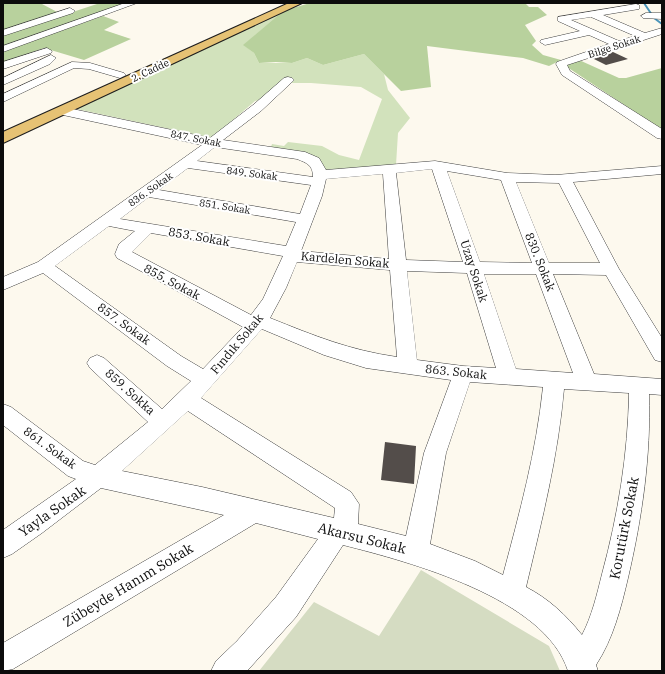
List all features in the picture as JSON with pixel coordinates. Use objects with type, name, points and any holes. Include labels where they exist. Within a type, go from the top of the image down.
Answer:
[{"type":"main road","name":"2. Cadde","points":[[3,127],[282,3]]},
{"type":"main road","name":"2. Cadde","points":[[3,138],[297,3]]},
{"type":"street","points":[[3,49],[133,3]]},
{"type":"street","points":[[602,3],[633,17]]},
{"type":"street","points":[[618,44],[561,18],[616,10],[635,5],[639,20],[662,31]]},
{"type":"street","points":[[3,33],[80,8]]},
{"type":"street","points":[[592,14],[662,42]]},
{"type":"street","points":[[646,16],[661,16]]},
{"type":"street","name":"Bilge Sokak","points":[[662,31],[618,44],[561,64],[566,73],[662,135]]},
{"type":"street","points":[[545,42],[589,32]]},
{"type":"street","points":[[3,66],[50,55],[46,62],[3,82]]},
{"type":"street","points":[[4,97],[72,65],[90,66],[120,75]]},
{"type":"street","name":"836. Sokak","points":[[3,284],[44,266],[214,142],[257,108],[288,80]]},
{"type":"street","name":"847. Sokak","points":[[63,111],[214,142],[300,155],[314,162],[319,169],[320,178]]},
{"type":"street","name":"849. Sokak","points":[[185,164],[320,178],[389,168],[438,166],[507,178]]},
{"type":"street","name":"Uzay Sokak","points":[[438,166],[508,376]]},
{"type":"street","name":"Kardelen Sokak","points":[[389,168],[408,366]]},
{"type":"street","points":[[507,178],[564,178],[656,171],[662,183]]},
{"type":"street","name":"Fındık Sokak","points":[[100,477],[187,400],[256,322],[271,300],[292,254],[320,178]]},
{"type":"street","name":"830. Sokak","points":[[507,178],[587,382]]},
{"type":"street","points":[[564,178],[611,269],[662,355]]},
{"type":"street","name":"851. Sokak","points":[[144,192],[305,219]]},
{"type":"street","name":"853. Sokak","points":[[105,221],[292,254]]},
{"type":"street","name":"855. Sokak","points":[[148,228],[125,248],[122,254],[256,322]]},
{"type":"street","name":"Kardelen Sokak","points":[[292,254],[398,265],[473,268],[543,267],[611,269]]},
{"type":"street","name":"857. Sokak","points":[[44,266],[174,361],[206,380]]},
{"type":"street","name":"863. Sokak","points":[[256,322],[331,350],[366,360],[463,374],[651,386]]},
{"type":"street","name":"859. Sokka","points":[[97,363],[162,422]]},
{"type":"street","points":[[416,552],[435,453],[463,374]]},
{"type":"street","points":[[511,593],[540,482],[550,425],[554,380]]},
{"type":"street","name":"Korutürk Sokak","points":[[582,667],[596,637],[610,595],[627,526],[635,470],[640,412],[651,386]]},
{"type":"street","points":[[187,400],[347,504],[341,533],[286,607],[226,671]]},
{"type":"street","name":"861. Sokak","points":[[3,413],[76,468],[100,477]]},
{"type":"street","name":"Akarsu Sokak","points":[[100,477],[253,511],[416,552],[466,570],[527,602],[555,623],[576,650],[582,667]]},
{"type":"street","name":"Yayla Sokak","points":[[3,545],[53,512],[100,477]]},
{"type":"street","name":"Zübeyde Hanım Sokak","points":[[3,659],[253,511]]},
{"type":"green space","points":[[3,3],[42,4],[61,14],[3,32]]},
{"type":"green space","points":[[100,3],[125,3],[3,47],[3,35]]},
{"type":"green space","points":[[310,3],[525,3],[529,7],[538,7],[547,15],[525,25],[536,41],[532,45],[543,55],[561,60],[549,66],[523,58],[427,46],[431,87],[401,91],[364,54],[323,65],[307,58],[292,63],[259,63],[254,53],[243,45],[283,11]]},
{"type":"green space","points":[[283,11],[244,45],[254,53],[259,63],[292,63],[307,58],[323,65],[364,54],[384,74],[388,90],[410,118],[398,133],[396,165],[328,172],[299,152],[271,147],[272,144],[284,146],[288,142],[322,146],[339,155],[359,160],[382,99],[361,87],[311,83],[282,83],[260,100],[255,101],[212,138],[72,108]]},
{"type":"green space","points":[[103,16],[119,22],[104,30],[131,39],[84,60],[44,48],[3,63],[3,51]]},
{"type":"green space","points":[[579,60],[619,78],[626,78],[662,68],[662,130],[564,65]]},
{"type":"green space","points":[[421,570],[549,646],[560,671],[259,671],[314,602],[379,636]]},
{"type":"building","points":[[613,52],[628,59],[606,65],[592,58]]},
{"type":"building","points":[[385,442],[416,446],[414,484],[381,480]]},
{"type":"waterway","points":[[644,3],[654,18],[662,24]]}]
